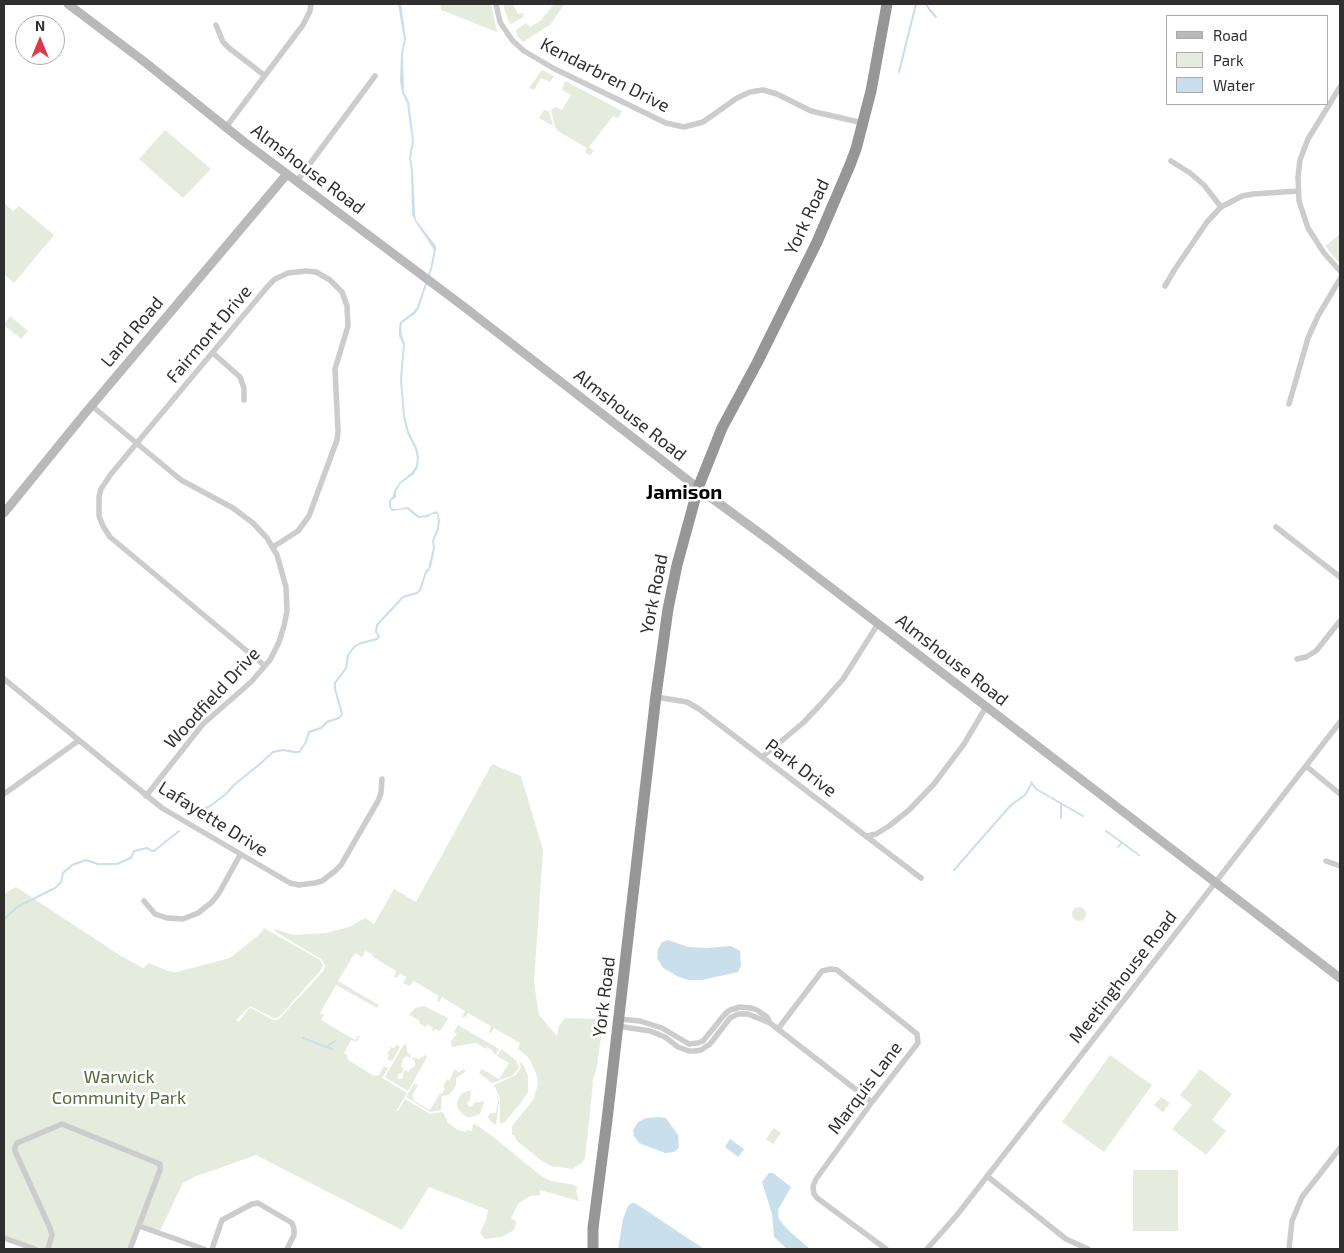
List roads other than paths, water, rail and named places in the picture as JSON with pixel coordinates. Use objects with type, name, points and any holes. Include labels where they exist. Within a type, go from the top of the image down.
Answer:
[{"type":"highway","name":"York Road","points":[[593,1249],[593,1228],[656,697],[676,565],[698,488],[722,428],[761,355],[834,204],[856,149],[872,84],[887,4]]},
{"type":"highway","name":"York Road","points":[[586,1249],[593,1228]]},
{"type":"main road","name":"Almshouse Road","points":[[68,4],[287,174],[424,276],[698,488],[1340,978]]},
{"type":"main road","name":"Land Road","points":[[4,513],[287,174]]},
{"type":"street","points":[[226,127],[303,25],[308,17],[311,4]]},
{"type":"street","name":"Kendarbren Drive","points":[[496,4],[500,22],[512,40],[524,51],[553,68],[666,123],[684,127],[703,122],[737,98],[750,92],[763,90],[777,94],[811,111],[863,124]]},
{"type":"street","points":[[216,25],[223,42],[264,75]]},
{"type":"street","points":[[297,181],[375,76]]},
{"type":"street","points":[[1331,95],[1340,86]]},
{"type":"street","points":[[1326,105],[1303,149],[1298,172],[1298,191],[1308,228],[1324,253],[1340,271]]},
{"type":"street","points":[[1171,162],[1190,173],[1204,185],[1221,207]]},
{"type":"street","points":[[1165,286],[1207,222],[1221,207],[1242,196],[1298,191]]},
{"type":"street","name":"Fairmont Drive","points":[[265,666],[110,537],[99,516],[98,507],[101,489],[111,474],[268,286],[275,279],[288,272],[306,270],[322,275],[337,285],[345,298],[349,312],[349,320],[335,369],[337,440],[309,516],[295,534],[272,547]]},
{"type":"street","points":[[1289,404],[1308,338],[1318,316],[1340,279]]},
{"type":"street","points":[[213,353],[240,377],[244,388],[244,400]]},
{"type":"street","name":"Woodfield Drive","points":[[92,406],[187,485],[243,514],[258,528],[272,547],[285,579],[287,611],[279,642],[265,666],[251,682],[203,724],[146,796]]},
{"type":"street","points":[[1276,527],[1340,577]]},
{"type":"street","points":[[1297,659],[1306,657],[1316,651],[1340,621]]},
{"type":"street","points":[[762,757],[803,723],[827,698],[843,679],[878,624]]},
{"type":"street","name":"Lafayette Drive","points":[[4,679],[164,809],[290,883],[299,885],[322,881],[341,865],[378,801],[381,793],[382,779]]},
{"type":"street","name":"Park Drive","points":[[656,697],[691,704],[921,878]]},
{"type":"street","points":[[867,836],[876,834],[890,826],[909,810],[934,784],[964,744],[986,707]]},
{"type":"street","name":"Meetinghouse Road","points":[[927,1249],[957,1215],[1340,722]]},
{"type":"street","points":[[4,794],[78,740]]},
{"type":"street","points":[[1306,766],[1340,794]]},
{"type":"street","points":[[144,901],[155,914],[167,918],[183,918],[198,913],[216,897],[240,855]]},
{"type":"street","points":[[1326,861],[1340,866]]},
{"type":"street","name":"Marquis Lane","points":[[778,1029],[822,971],[831,968],[837,970],[917,1034],[918,1042],[872,1102],[816,1179],[813,1186],[814,1194],[817,1198],[886,1249]]},
{"type":"street","points":[[618,1023],[640,1021],[662,1028],[689,1044],[698,1043],[703,1041],[730,1010],[740,1007],[751,1008],[767,1017],[770,1023],[872,1102]]},
{"type":"street","points":[[48,1249],[52,1235],[15,1151],[15,1147],[17,1143],[62,1124],[160,1164],[160,1170],[130,1249]]},
{"type":"street","points":[[1289,1249],[1292,1221],[1302,1197],[1340,1148]]},
{"type":"street","points":[[987,1176],[1066,1239],[1088,1249]]},
{"type":"street","points":[[212,1249],[222,1220],[252,1204],[258,1203],[292,1223],[294,1235],[287,1249]]},
{"type":"street","points":[[139,1226],[204,1249]]},
{"type":"street","points":[[4,1238],[35,1249]]},
{"type":"water","points":[[398,4],[401,4],[406,39],[403,54],[404,92],[409,102],[414,141],[411,158],[415,214],[416,220],[436,246],[436,250],[432,269],[419,308],[415,314],[402,323],[401,328],[405,344],[402,380],[405,416],[419,457],[418,467],[414,474],[401,483],[396,492],[396,497],[391,501],[391,507],[398,509],[408,507],[419,516],[436,511],[438,513],[440,520],[439,529],[434,541],[435,548],[431,567],[428,569],[433,548],[432,541],[437,528],[437,514],[418,518],[407,509],[392,511],[389,507],[389,501],[394,491],[400,482],[412,472],[416,466],[417,458],[407,433],[403,416],[400,379],[403,344],[399,336],[400,322],[417,307],[430,269],[434,250],[412,214],[409,158],[412,141],[407,103],[402,93],[400,81],[401,54],[404,39]]},
{"type":"water","points":[[668,940],[688,947],[731,946],[740,951],[741,966],[738,972],[702,980],[689,980],[679,977],[663,968],[657,958],[658,949],[662,942]]},
{"type":"water","points":[[646,1118],[666,1118],[678,1135],[679,1148],[674,1152],[665,1153],[639,1143],[634,1136],[633,1130],[638,1122]]},
{"type":"water","points":[[730,1139],[744,1149],[738,1157],[725,1147]]},
{"type":"water","points":[[769,1173],[773,1173],[791,1187],[778,1210],[779,1219],[787,1229],[810,1249],[787,1249],[774,1237],[772,1214],[762,1182]]},
{"type":"water","points":[[635,1203],[704,1249],[618,1249],[623,1219],[628,1206]]},
{"type":"waterway","points":[[899,72],[916,4]]},
{"type":"waterway","points":[[926,4],[936,17]]},
{"type":"waterway","points":[[193,815],[210,806],[226,794],[273,752],[283,750],[299,752],[306,742],[309,732],[339,718],[342,714],[335,683],[346,668],[348,655],[354,647],[361,643],[378,638],[379,636],[376,632],[377,625],[403,597],[417,593],[420,590],[426,572],[429,569]]},
{"type":"waterway","points":[[1031,782],[1036,789],[1083,816]]},
{"type":"waterway","points":[[954,870],[1011,805],[1025,795],[1032,783]]},
{"type":"waterway","points":[[1061,803],[1061,818]]},
{"type":"waterway","points":[[4,919],[17,907],[55,888],[61,882],[63,873],[72,865],[86,860],[98,864],[117,864],[131,858],[134,851],[147,848],[154,851],[179,831]]},
{"type":"waterway","points":[[1106,831],[1139,855]]},
{"type":"waterway","points":[[1118,847],[1122,842]]},
{"type":"waterway","points":[[303,1038],[332,1049]]},
{"type":"waterway","points":[[327,1047],[336,1040]]},
{"type":"district","name":"Jamison","points":[[684,492]]},
{"type":"park label","name":"Warwick Community Park","points":[[119,1087]]}]
